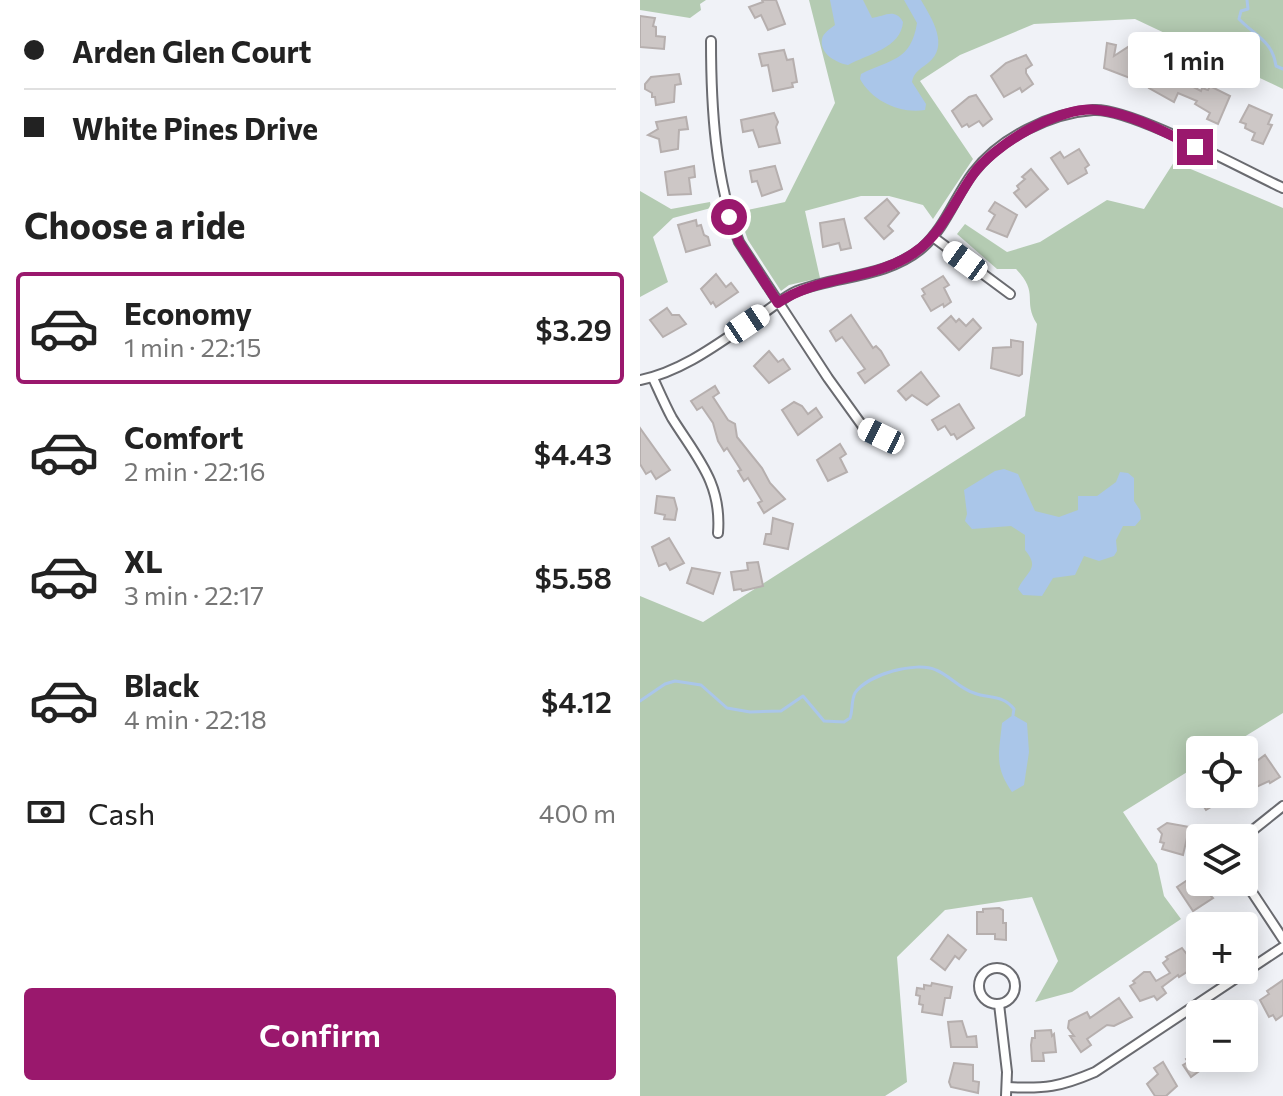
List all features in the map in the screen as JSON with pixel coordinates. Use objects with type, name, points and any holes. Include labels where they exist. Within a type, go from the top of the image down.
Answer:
[{"type":"street","points":[[711,41],[711,85],[729,217],[739,242],[864,428],[897,444]]},
{"type":"street","points":[[640,380],[653,378],[703,353],[795,292],[876,272],[901,262],[933,237],[974,173],[995,153],[1036,125],[1060,116],[1096,109],[1140,120],[1283,188]]},
{"type":"street","points":[[933,237],[1010,294]]},
{"type":"street","points":[[653,378],[671,416],[714,487],[720,515],[718,533]]},
{"type":"street","points":[[1258,826],[1283,806]]},
{"type":"street","points":[[1255,896],[1283,939]]},
{"type":"street","points":[[999,1004],[1006,1091],[1065,1085],[1095,1072],[1283,947]]},
{"type":"street","points":[[995,968],[1007,971],[1015,987],[1010,998],[999,1004],[987,1001],[979,985],[984,974],[995,968]]},
{"type":"green space","points":[[640,0],[706,0],[700,4],[701,10],[690,18],[640,10]]},
{"type":"green space","points":[[809,0],[1283,0],[1283,89],[1135,19],[1034,24],[960,55],[920,81],[973,159],[933,219],[923,205],[889,196],[861,196],[805,211],[820,278],[789,285],[781,291],[748,240],[738,212],[785,202],[835,103]]},
{"type":"green space","points":[[1174,162],[1283,208],[1283,713],[1246,736],[1186,736],[1186,773],[1123,812],[1157,864],[1164,896],[1181,919],[1072,992],[1035,1002],[1058,961],[1032,897],[945,910],[897,957],[907,1082],[885,1096],[640,1096],[640,596],[703,622],[1025,416],[1037,324],[1029,291],[1016,269],[997,269],[957,234],[965,224],[1007,252],[1040,242],[1107,200],[1144,209]]},
{"type":"green space","points":[[640,191],[671,209],[710,202],[711,208],[673,218],[653,237],[668,282],[640,297]]},
{"type":"water","points":[[830,0],[863,0],[872,18],[889,14],[900,17],[903,22],[901,31],[882,49],[848,65],[839,62],[826,53],[822,44],[824,35],[835,25]]},
{"type":"water","points":[[904,0],[921,0],[937,32],[938,49],[916,73],[912,82],[926,104],[925,110],[906,110],[879,100],[860,79],[861,74],[898,57],[910,45],[917,23]]},
{"type":"water","points":[[1004,469],[1018,474],[1035,511],[1059,517],[1078,510],[1078,496],[1097,496],[1116,482],[1120,472],[1128,473],[1134,478],[1134,501],[1141,519],[1135,526],[1123,526],[1116,540],[1114,556],[1099,561],[1084,556],[1075,575],[1053,578],[1042,596],[1023,595],[1018,589],[1032,566],[1025,550],[1025,535],[1011,526],[972,529],[965,521],[964,490],[995,471]]},
{"type":"water","points":[[1013,715],[1027,723],[1029,752],[1024,785],[1012,792],[1002,775],[999,752],[1002,723]]},
{"type":"building","points":[[762,0],[776,0],[785,24],[768,30],[761,15],[755,18],[749,7]]},
{"type":"building","points":[[640,16],[655,18],[653,26],[656,27],[656,36],[665,37],[664,49],[640,47]]},
{"type":"building","points":[[1107,43],[1116,45],[1114,56],[1128,47],[1135,58],[1138,56],[1144,65],[1138,69],[1135,80],[1104,68]]},
{"type":"building","points":[[784,50],[787,60],[793,59],[797,82],[792,83],[793,87],[773,91],[768,65],[762,66],[759,54]]},
{"type":"building","points":[[1026,55],[1032,65],[1026,73],[1033,84],[1022,92],[1020,88],[1004,97],[991,76],[1006,63]]},
{"type":"building","points":[[1159,66],[1201,91],[1202,88],[1208,90],[1210,86],[1230,96],[1218,124],[1207,119],[1210,113],[1195,104],[1197,101],[1178,93],[1174,102],[1149,88]]},
{"type":"building","points":[[679,74],[681,84],[675,85],[674,102],[656,105],[655,97],[645,89],[645,84],[651,77]]},
{"type":"building","points":[[976,95],[992,119],[983,126],[979,121],[962,127],[952,111]]},
{"type":"building","points":[[1249,105],[1272,115],[1268,124],[1272,125],[1263,144],[1252,140],[1255,133],[1240,122]]},
{"type":"building","points":[[774,113],[780,143],[759,147],[753,130],[743,132],[741,120]]},
{"type":"building","points":[[686,117],[688,129],[679,130],[678,149],[661,152],[659,139],[648,135],[658,129],[656,122]]},
{"type":"building","points":[[1079,149],[1089,165],[1085,168],[1087,173],[1068,184],[1051,158],[1060,152],[1064,158]]},
{"type":"building","points":[[694,166],[695,177],[689,178],[691,194],[668,195],[665,172]]},
{"type":"building","points":[[775,166],[782,189],[762,196],[757,181],[752,182],[750,171]]},
{"type":"building","points":[[1031,169],[1048,189],[1026,207],[1014,193],[1025,179],[1022,177]]},
{"type":"building","points":[[887,199],[899,213],[888,226],[893,231],[884,239],[865,218]]},
{"type":"building","points":[[995,202],[1017,215],[1007,237],[987,229],[995,215],[989,211]]},
{"type":"building","points":[[844,219],[851,248],[841,250],[839,243],[823,247],[820,223]]},
{"type":"building","points":[[696,220],[710,245],[686,252],[678,225]]},
{"type":"building","points":[[716,274],[726,287],[731,283],[738,292],[716,307],[701,289]]},
{"type":"building","points":[[943,276],[949,285],[944,288],[951,302],[931,311],[922,296],[925,294],[922,289]]},
{"type":"building","points":[[667,308],[686,324],[663,337],[650,320]]},
{"type":"building","points":[[851,315],[873,348],[876,346],[881,351],[889,365],[865,383],[858,373],[865,369],[842,337],[836,341],[830,331]]},
{"type":"building","points":[[951,316],[966,326],[973,319],[981,328],[959,350],[938,328]]},
{"type":"building","points":[[1011,340],[1023,342],[1022,374],[1019,376],[991,368],[993,348],[1011,347]]},
{"type":"building","points":[[769,351],[778,362],[783,359],[790,369],[769,383],[754,366]]},
{"type":"building","points":[[921,372],[939,396],[927,405],[912,395],[906,400],[898,391]]},
{"type":"building","points":[[715,386],[719,393],[713,397],[728,420],[735,424],[737,437],[785,499],[764,513],[758,503],[762,501],[748,478],[744,481],[727,448],[724,451],[718,441],[713,423],[702,407],[697,410],[691,401]]},
{"type":"building","points":[[794,402],[808,414],[816,408],[822,417],[798,435],[782,410]]},
{"type":"building","points":[[959,404],[974,428],[957,439],[945,426],[938,430],[932,420]]},
{"type":"building","points":[[640,428],[670,470],[656,479],[651,471],[646,474],[640,464]]},
{"type":"building","points":[[840,444],[846,454],[840,458],[847,472],[828,481],[817,460]]},
{"type":"building","points":[[657,496],[674,498],[677,509],[675,520],[664,519],[665,515],[655,513]]},
{"type":"building","points":[[773,518],[793,524],[788,549],[764,544],[766,534],[771,534]]},
{"type":"building","points":[[669,538],[684,563],[670,570],[666,563],[659,566],[652,547]]},
{"type":"building","points":[[758,562],[763,586],[734,590],[731,572],[748,570],[747,563]]},
{"type":"building","points":[[692,568],[720,573],[713,594],[687,583]]},
{"type":"building","points":[[1265,755],[1280,777],[1258,786],[1258,760]]},
{"type":"building","points":[[1167,823],[1186,826],[1183,855],[1162,849],[1164,843],[1160,842],[1162,834],[1158,829]]},
{"type":"building","points":[[1186,881],[1186,896],[1213,898],[1193,911],[1177,887]]},
{"type":"building","points":[[1003,910],[1003,923],[1006,923],[1006,940],[995,939],[995,934],[977,934],[977,912]]},
{"type":"building","points":[[948,935],[966,950],[959,959],[955,956],[945,970],[931,959]]},
{"type":"building","points":[[1182,948],[1186,953],[1186,973],[1162,987],[1166,993],[1157,1000],[1154,996],[1140,1001],[1130,986],[1144,972],[1150,972],[1156,981],[1170,973],[1163,963],[1168,959],[1166,957]]},
{"type":"building","points":[[1283,980],[1283,1015],[1276,1020],[1273,1015],[1269,1017],[1260,1000]]},
{"type":"building","points":[[932,983],[952,987],[950,998],[945,998],[942,1015],[922,1012],[920,996],[916,995],[917,988],[924,989],[924,985],[931,986]]},
{"type":"building","points":[[1119,998],[1132,1017],[1114,1026],[1107,1025],[1087,1039],[1091,1045],[1081,1052],[1070,1036],[1074,1036],[1068,1028],[1069,1021],[1087,1012],[1090,1018]]},
{"type":"building","points":[[962,1021],[967,1037],[976,1036],[977,1047],[951,1047],[948,1022]]},
{"type":"building","points":[[1051,1030],[1056,1052],[1043,1053],[1044,1061],[1032,1061],[1031,1045],[1035,1031]]},
{"type":"building","points":[[1163,1062],[1177,1086],[1166,1096],[1155,1096],[1147,1084],[1158,1074],[1154,1068]]},
{"type":"building","points":[[954,1063],[973,1065],[973,1081],[979,1082],[978,1093],[951,1087],[949,1082]]},
{"type":"waterway","points":[[1247,0],[1248,9],[1241,11],[1239,19],[1267,44],[1276,66],[1283,69]]},
{"type":"waterway","points":[[640,701],[675,681],[701,685],[727,708],[750,712],[781,711],[803,696],[824,721],[844,722],[850,718],[855,693],[861,686],[881,675],[917,667],[936,670],[969,691],[1005,701],[1014,709],[1013,715]]},
{"type":"route","points":[[729,217],[739,242],[778,303],[795,292],[876,272],[901,262],[933,237],[974,173],[987,159],[1036,125],[1060,116],[1096,109],[1140,120],[1195,147]]}]
